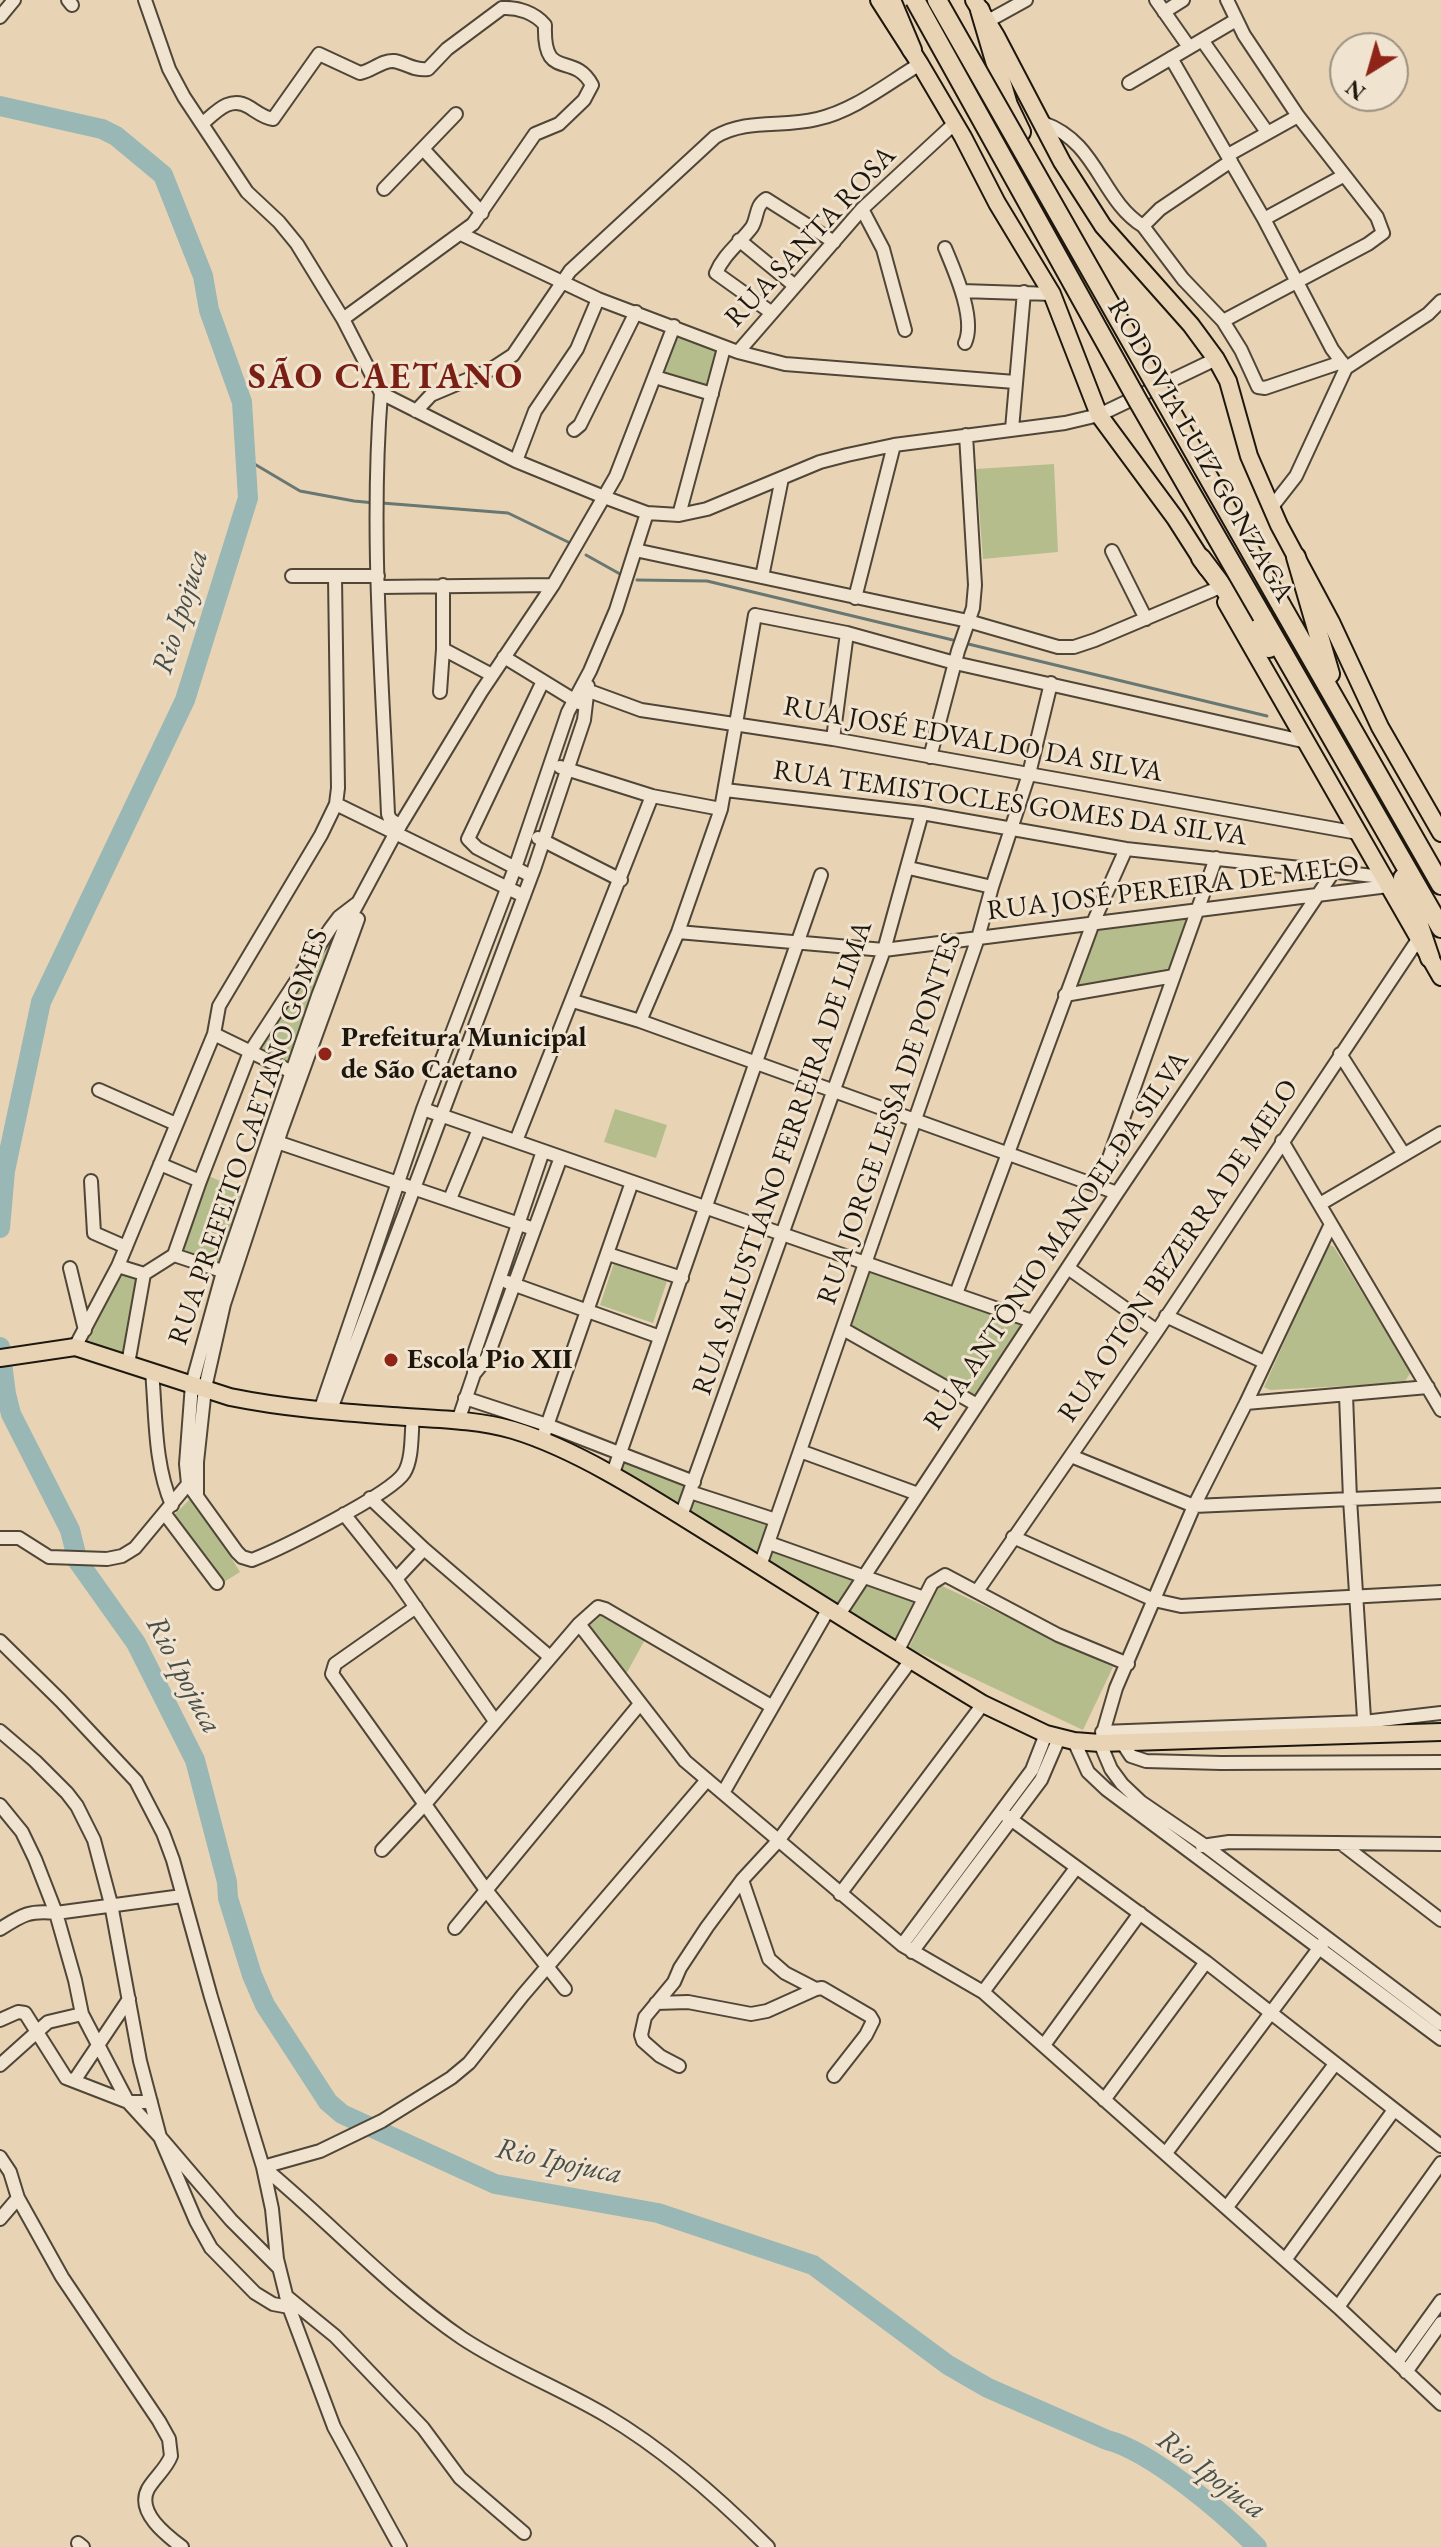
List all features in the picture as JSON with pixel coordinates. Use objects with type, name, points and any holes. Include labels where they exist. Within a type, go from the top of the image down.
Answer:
[{"type":"highway","points":[[891,0],[916,57]]},
{"type":"highway","name":"RODOVIA LUIZ GONZAGA","points":[[915,0],[1138,401],[1441,928]]},
{"type":"highway","name":"RODOVIA LUIZ GONZAGA","points":[[937,0],[1441,885]]},
{"type":"highway","points":[[981,10],[1008,105],[1064,225]]},
{"type":"highway","points":[[1296,557],[1327,669],[1359,732],[1363,750]]},
{"type":"highway","points":[[1201,558],[1278,660],[1308,709],[1333,739]]},
{"type":"highway","points":[[1386,830],[1430,958]]},
{"type":"main road","points":[[879,0],[955,123],[997,203],[1052,294],[1099,415],[1201,558],[1441,977]]},
{"type":"main road","points":[[981,10],[1062,162],[1103,226],[1191,325],[1216,359],[1228,381],[1249,456],[1271,508],[1331,622],[1380,727],[1441,833]]},
{"type":"main road","points":[[0,1358],[75,1347],[255,1402],[325,1412],[458,1421],[544,1432],[983,1704],[1060,1737],[1101,1738],[1123,1744],[1364,1728],[1383,1734],[1441,1732]]},
{"type":"street","points":[[0,17],[14,0]]},
{"type":"street","points":[[145,0],[169,69],[202,124],[247,192],[290,234],[343,319],[381,393],[377,492],[378,582],[388,814],[398,830]]},
{"type":"street","points":[[981,10],[1026,0]]},
{"type":"street","points":[[1156,0],[1189,47]]},
{"type":"street","points":[[1164,12],[1183,0]]},
{"type":"street","points":[[1223,321],[1368,244],[1383,233],[1377,217],[1298,116],[1236,20],[1227,0]]},
{"type":"street","points":[[202,124],[235,101],[270,120],[319,54],[350,69],[367,72],[387,61],[413,69],[428,69],[447,49],[494,12],[508,7],[525,11],[542,21],[548,56],[553,61],[583,71],[592,85],[584,100],[559,124],[535,134],[482,213],[461,234],[343,319]]},
{"type":"street","points":[[1129,83],[1236,20]]},
{"type":"street","points":[[1202,40],[1267,132]]},
{"type":"street","points":[[416,411],[431,395],[490,370],[513,355],[562,282],[580,261],[715,137],[743,125],[798,123],[831,115],[916,57]]},
{"type":"street","points":[[1171,58],[1264,219],[1332,349],[1344,365]]},
{"type":"street","points":[[384,189],[456,114]]},
{"type":"street","points":[[1147,230],[1160,209],[1267,132],[1298,116]]},
{"type":"street","name":"RUA SANTA ROSA","points":[[738,352],[862,209],[955,123]]},
{"type":"street","points":[[1043,123],[1069,134],[1127,212],[1147,230],[1183,279],[1223,321],[1258,387],[1265,388],[1344,365],[1428,314],[1441,301]]},
{"type":"street","points":[[424,150],[482,213]]},
{"type":"street","points":[[1264,219],[1343,176]]},
{"type":"street","points":[[772,313],[716,273],[752,226],[760,203],[766,199],[834,242]]},
{"type":"street","points":[[862,209],[883,249],[905,330]]},
{"type":"street","points":[[461,234],[598,299],[738,352],[785,364],[1015,382]]},
{"type":"street","points":[[739,240],[795,286]]},
{"type":"street","points":[[945,248],[962,291],[968,335],[965,343]]},
{"type":"street","points":[[962,291],[1052,294]]},
{"type":"street","points":[[1012,429],[1024,292]]},
{"type":"street","points":[[516,461],[535,411],[577,349],[598,299]]},
{"type":"street","points":[[574,430],[580,425],[636,312]]},
{"type":"street","name":"RUA PREFEITO CAETANO GOMES","points":[[344,1514],[248,1560],[237,1552],[197,1494],[192,1482],[198,1386],[216,1311],[335,964],[367,889],[398,830],[492,675],[553,585],[616,476],[674,326]]},
{"type":"street","points":[[679,515],[724,348]]},
{"type":"street","points":[[381,393],[516,461],[647,513],[679,515],[707,509],[820,462],[894,445],[1065,423],[1099,415],[1216,359]]},
{"type":"street","points":[[1271,508],[1296,476],[1344,365]]},
{"type":"street","points":[[655,377],[712,394]]},
{"type":"street","points":[[930,757],[956,657],[973,608],[975,585],[966,435]]},
{"type":"street","points":[[855,598],[894,445]]},
{"type":"street","points":[[762,577],[782,478]]},
{"type":"street","points":[[325,1412],[364,1322],[524,896],[584,720],[580,703],[590,671],[616,610],[647,513]]},
{"type":"street","points":[[635,550],[855,598],[1047,645],[1074,647],[1218,588]]},
{"type":"street","points":[[1112,551],[1146,619]]},
{"type":"street","points":[[292,576],[443,585],[553,585]]},
{"type":"street","points":[[75,1347],[118,1266],[214,1034],[219,1006],[321,835],[336,804],[335,577]]},
{"type":"street","points":[[440,692],[443,585]]},
{"type":"street","points":[[640,1021],[678,932],[721,809],[755,615],[956,657],[1051,683],[1307,742]]},
{"type":"street","points":[[833,739],[847,633]]},
{"type":"street","points":[[443,649],[492,675]]},
{"type":"street","points":[[504,657],[580,703]]},
{"type":"street","points":[[531,876],[477,848],[468,839],[543,681]]},
{"type":"street","name":"RUA JORGE LESSA DE PONTES","points":[[760,1566],[978,938],[1029,774],[1051,683]]},
{"type":"street","name":"RUA JOSÉ EDVALDO DA SILVA","points":[[584,690],[641,710],[833,739],[1358,833]]},
{"type":"street","points":[[325,1412],[350,1317],[423,1109],[515,868],[568,712],[580,703]]},
{"type":"street","points":[[549,764],[652,796],[721,809]]},
{"type":"street","name":"RUA TEMISTOCLES GOMES DA SILVA","points":[[725,790],[922,813],[1126,849],[1334,871],[1386,881]]},
{"type":"street","points":[[516,1141],[652,796]]},
{"type":"street","points":[[336,804],[398,830],[524,896]]},
{"type":"street","name":"RUA SALUSTIANO FERREIRA DE LIMA","points":[[681,1516],[884,950],[922,813]]},
{"type":"street","points":[[527,834],[621,880]]},
{"type":"street","points":[[956,1294],[1065,995],[1126,849]]},
{"type":"street","points":[[1099,1186],[1216,858]]},
{"type":"street","points":[[909,868],[992,887]]},
{"type":"street","name":"RUA ANTÔNIO MANOEL DA SILVA","points":[[723,1793],[771,1706],[833,1613],[864,1577],[1334,871]]},
{"type":"street","points":[[612,1476],[821,875]]},
{"type":"street","name":"RUA JOSÉ PEREIRA DE MELO","points":[[678,932],[884,950],[1318,895],[1386,881]]},
{"type":"street","points":[[128,1364],[144,1274],[174,1255],[250,1052],[339,917],[360,905]]},
{"type":"street","name":"RUA OTON BEZERRA DE MELO","points":[[978,1590],[1157,1331],[1419,938]]},
{"type":"street","points":[[314,951],[335,964]]},
{"type":"street","points":[[1065,995],[1174,976]]},
{"type":"street","points":[[573,1001],[640,1021],[1117,1193]]},
{"type":"street","points":[[214,1034],[296,1074]]},
{"type":"street","points":[[1340,1054],[1403,1153]]},
{"type":"street","points":[[99,1090],[176,1124]]},
{"type":"street","points":[[423,1109],[1032,1321]]},
{"type":"street","points":[[450,1199],[479,1129]]},
{"type":"street","points":[[1320,1204],[1441,1133]]},
{"type":"street","points":[[272,1141],[534,1229]]},
{"type":"street","points":[[1282,1141],[1441,1410]]},
{"type":"street","points":[[474,1374],[474,1354],[543,1151]]},
{"type":"street","points":[[458,1421],[474,1374],[487,1358],[561,1157]]},
{"type":"street","points":[[160,1164],[200,1181]]},
{"type":"street","points":[[91,1181],[94,1233],[126,1247]]},
{"type":"street","points":[[544,1432],[632,1182]]},
{"type":"street","points":[[1331,1224],[1194,1506],[1116,1688],[1101,1738],[1111,1769],[1141,1802],[1198,1849],[1324,1943],[1441,2024]]},
{"type":"street","points":[[608,1254],[682,1278]]},
{"type":"street","points":[[174,1255],[228,1273]]},
{"type":"street","points":[[118,1266],[144,1274]]},
{"type":"street","points":[[70,1268],[85,1330]]},
{"type":"street","points":[[1068,1268],[1157,1331]]},
{"type":"street","points":[[500,1280],[660,1337]]},
{"type":"street","points":[[1166,1316],[1264,1362]]},
{"type":"street","points":[[350,1317],[364,1322]]},
{"type":"street","points":[[843,1329],[977,1405]]},
{"type":"street","points":[[152,1371],[158,1455],[168,1510],[217,1583]]},
{"type":"street","points":[[1246,1403],[1428,1387]]},
{"type":"street","points":[[1346,1395],[1364,1728]]},
{"type":"street","points":[[465,1398],[544,1432],[620,1454],[776,1520]]},
{"type":"street","points":[[413,1417],[407,1469],[398,1480],[344,1514],[396,1579],[495,1721]]},
{"type":"street","points":[[800,1451],[918,1494]]},
{"type":"street","points":[[1071,1456],[1194,1506],[1441,1495]]},
{"type":"street","points":[[0,1538],[19,1538],[49,1557],[107,1559],[122,1556],[135,1548],[192,1482]]},
{"type":"street","points":[[370,1498],[424,1549],[550,1657]]},
{"type":"street","points":[[1013,1537],[1154,1600],[1181,1606],[1441,1592]]},
{"type":"street","points":[[769,1543],[924,1598]]},
{"type":"street","points":[[396,1579],[424,1549]]},
{"type":"street","points":[[679,2066],[660,2056],[643,2041],[641,2035],[645,2017],[674,1982],[695,1944],[742,1880],[778,1841],[904,1656],[924,1598],[936,1578],[951,1577],[1058,1635],[1128,1664]]},
{"type":"street","points":[[416,1607],[335,1664],[332,1674],[486,1890],[565,1989]]},
{"type":"street","points":[[382,1850],[579,1624],[598,1607],[771,1706]]},
{"type":"street","points":[[579,1624],[685,1761],[907,1948],[983,1992],[1227,2207],[1441,2404]]},
{"type":"street","points":[[0,1641],[136,1781],[163,1833],[263,2167],[279,2268],[288,2301],[334,2427],[400,2547]]},
{"type":"street","points":[[840,1894],[983,1704]]},
{"type":"street","points":[[455,1928],[639,1705]]},
{"type":"street","points":[[1101,1738],[1364,1728],[1441,1713]]},
{"type":"street","points":[[0,1731],[35,1761],[77,1806],[100,1857],[160,2137],[180,2188],[211,2248],[262,2299],[288,2301],[335,2336],[406,2410],[474,2492],[524,2533]]},
{"type":"street","points":[[1383,1734],[1383,1762]]},
{"type":"street","points":[[907,1948],[1006,1816],[1048,1769],[1060,1737]]},
{"type":"street","points":[[1060,1737],[1106,1789],[1198,1849],[1229,1842],[1441,1844]]},
{"type":"street","points":[[1123,1744],[1131,1756],[1146,1761],[1441,1762]]},
{"type":"street","points":[[263,2167],[320,2151],[382,2121],[451,2078],[469,2063],[523,1995],[707,1780]]},
{"type":"street","points":[[0,1805],[22,1832],[56,1913],[82,2014],[128,2102],[231,2220],[279,2268]]},
{"type":"street","points":[[1006,1816],[1206,1962],[1441,2146]]},
{"type":"street","points":[[1342,1844],[1441,1920]]},
{"type":"street","points":[[983,1992],[1076,1868]]},
{"type":"street","points":[[742,1880],[769,1959],[785,1973],[816,1989],[828,1990],[870,2016],[873,2021],[834,2076]]},
{"type":"street","points":[[0,1929],[24,1914],[36,1911],[56,1913],[182,1896]]},
{"type":"street","points":[[1044,2045],[1140,1913]]},
{"type":"street","points":[[1166,2153],[1324,1943]]},
{"type":"street","points":[[1324,1943],[1441,2039]]},
{"type":"street","points":[[1104,2100],[1206,1962]]},
{"type":"street","points":[[656,2003],[703,2004],[751,2014],[787,2003],[816,1989]]},
{"type":"street","points":[[74,2081],[129,1999]]},
{"type":"street","points":[[0,2020],[18,2012],[28,2016],[60,2072],[74,2081],[128,2102],[151,2102]]},
{"type":"street","points":[[0,2065],[53,2019],[82,2014]]},
{"type":"street","points":[[1227,2207],[1335,2064]]},
{"type":"street","points":[[1285,2260],[1394,2110]]},
{"type":"street","points":[[0,2157],[10,2172],[18,2198],[67,2285],[147,2401],[169,2439],[171,2456],[148,2488],[147,2502],[157,2526],[182,2547]]},
{"type":"street","points":[[1338,2307],[1441,2163]]},
{"type":"street","points":[[263,2167],[399,2290],[440,2322],[476,2346],[605,2415],[652,2444],[768,2547]]},
{"type":"street","points":[[272,2209],[295,2194]]},
{"type":"street","points":[[0,2219],[18,2198]]},
{"type":"street","points":[[1402,2367],[1441,2301]]},
{"type":"street","points":[[1402,2367],[1441,2323]]},
{"type":"green space","points":[[675,329],[721,348],[710,389],[658,374]]},
{"type":"green space","points":[[1054,464],[1058,552],[983,559],[976,469]]},
{"type":"green space","points":[[1186,918],[1168,972],[1075,988],[1095,929]]},
{"type":"green space","points":[[332,922],[346,929],[289,1069],[248,1052]]},
{"type":"green space","points":[[615,1109],[667,1125],[656,1158],[604,1142]]},
{"type":"green space","points":[[206,1175],[247,1192],[223,1267],[180,1252]]},
{"type":"green space","points":[[1328,1244],[1334,1247],[1411,1372],[1404,1383],[1270,1390],[1264,1387]]},
{"type":"green space","points":[[614,1263],[667,1281],[653,1323],[600,1305]]},
{"type":"green space","points":[[866,1263],[1032,1321],[977,1405],[843,1329]]},
{"type":"green space","points":[[120,1273],[139,1280],[125,1354],[85,1340]]},
{"type":"green space","points":[[618,1452],[693,1479],[690,1490],[775,1523],[769,1541],[924,1598],[897,1652],[609,1478]]},
{"type":"green space","points":[[191,1498],[240,1572],[224,1582],[171,1518]]},
{"type":"green space","points":[[938,1584],[1113,1667],[1083,1730],[909,1648]]},
{"type":"green space","points":[[593,1605],[648,1634],[624,1678],[581,1618]]},
{"type":"waterway","name":"Rio Ipojuca","points":[[0,106],[102,129],[116,136],[163,175],[203,276],[209,310],[242,402],[248,498],[185,700],[41,1002],[5,1171],[0,1228]]},
{"type":"waterway","points":[[246,459],[300,491],[375,503]]},
{"type":"waterway","points":[[382,503],[508,513],[568,542]]},
{"type":"waterway","points":[[586,555],[620,574]]},
{"type":"waterway","points":[[637,580],[707,581],[957,641]]},
{"type":"waterway","points":[[964,643],[1267,716]]},
{"type":"waterway","name":"Rio Ipojuca","points":[[0,1347],[11,1414],[70,1530],[76,1554]]},
{"type":"waterway","name":"Rio Ipojuca","points":[[77,1560],[136,1643],[195,1760],[227,1882],[228,1898],[252,1975],[265,2005],[328,2102],[342,2114],[495,2184],[658,2213],[813,2265],[948,2365],[988,2388],[1125,2446],[1165,2470],[1207,2502],[1257,2547]]},
{"type":"place","name":"Prefeitura Municipal de São Caetano","points":[[325,1054]]},
{"type":"place","name":"Escola Pio XII","points":[[391,1360]]},
{"type":"district","name":"SÃO CAETANO","points":[[386,378]]}]
